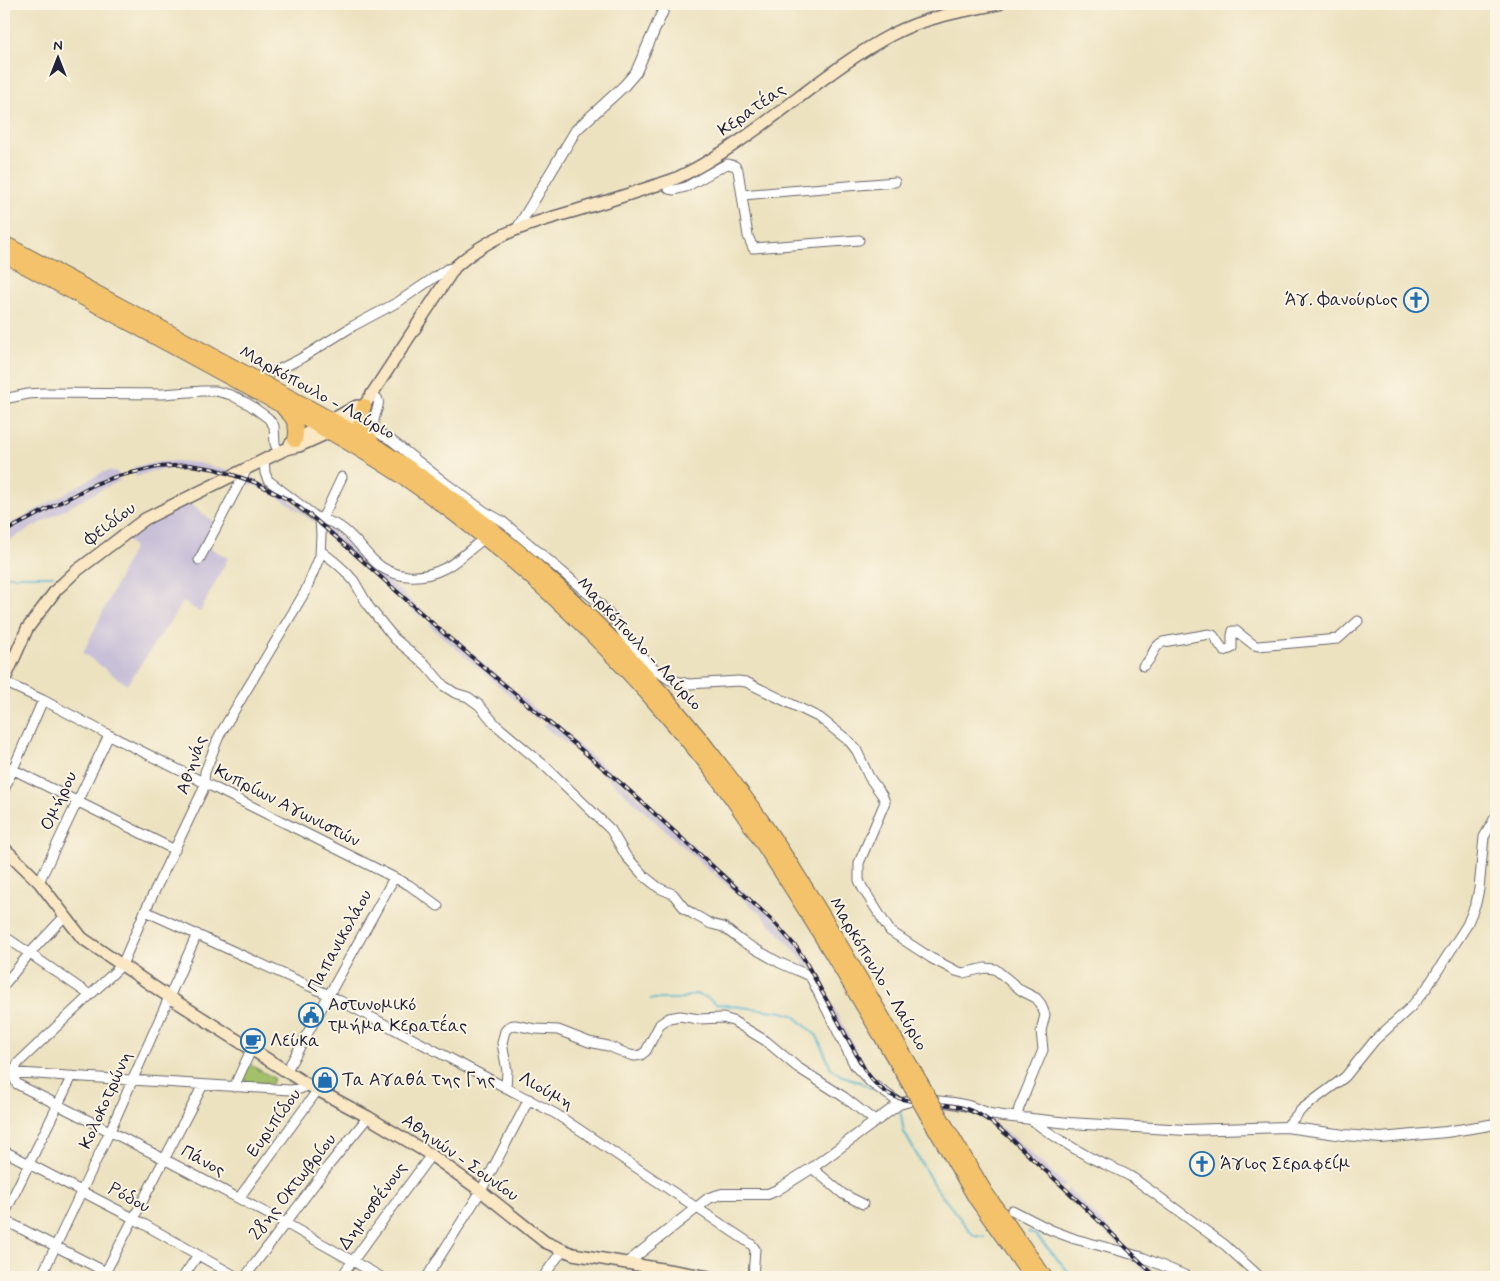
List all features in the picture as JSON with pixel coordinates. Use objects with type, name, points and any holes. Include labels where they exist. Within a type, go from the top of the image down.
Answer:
[{"type":"highway","name":"Μαρκόπουλο - Λαύριο","points":[[4,243],[330,426],[485,538],[549,593],[608,650],[659,707],[718,779],[813,921],[910,1093],[932,1108],[986,1193],[1045,1277]]},
{"type":"highway","name":"Μαρκόπουλο - Λαύριο","points":[[4,256],[278,404],[377,446],[447,495],[524,555],[589,615],[617,642],[667,699],[728,773],[769,832],[822,915],[910,1093]]},
{"type":"highway","points":[[368,400],[360,420],[362,430],[377,446]]},
{"type":"highway","points":[[278,404],[294,418],[297,430],[287,447]]},
{"type":"highway","name":"Μαρκόπουλο - Λαύριο","points":[[932,1108],[976,1199],[1031,1277]]},
{"type":"main road","name":"Κερατέας","points":[[368,400],[455,266],[488,242],[517,229],[672,180],[731,147],[856,57],[892,35],[937,17],[999,4]]},
{"type":"main road","points":[[287,447],[299,446],[368,400]]},
{"type":"main road","name":"Φειδίου","points":[[4,681],[32,621],[56,590],[75,572],[145,519],[287,447]]},
{"type":"main road","name":"Αθηνών - Σουνίου","points":[[4,848],[39,882],[82,938],[169,997],[286,1072],[432,1155],[545,1242],[562,1251],[584,1256],[681,1275],[710,1277]]},
{"type":"street","points":[[517,229],[576,130],[624,86],[636,72],[666,4]]},
{"type":"street","points":[[664,182],[670,188],[680,190],[723,166],[732,164],[738,170],[748,236],[753,248],[859,240]]},
{"type":"street","points":[[742,195],[895,182]]},
{"type":"street","points":[[274,372],[398,302],[446,269],[455,266]]},
{"type":"street","points":[[4,399],[36,394],[163,394],[216,391],[231,395],[250,405],[268,418],[274,426],[275,444],[287,447]]},
{"type":"street","points":[[368,400],[377,397],[379,402],[374,424],[380,434],[391,440],[484,511],[502,521],[599,603],[640,656],[658,672],[670,680],[689,684],[738,681],[754,685],[820,718],[850,742],[862,759],[869,777],[884,802],[859,863],[858,872],[862,887],[890,931],[931,958],[956,971],[963,973],[985,968],[995,969],[1022,991],[1036,998],[1044,1010],[1045,1014],[1041,1031],[1043,1050],[1019,1108],[1017,1118]]},
{"type":"street","points":[[264,459],[268,480],[320,520],[331,522],[340,527],[354,538],[374,561],[407,577],[423,576],[446,568],[485,538]]},
{"type":"street","points":[[198,560],[248,467]]},
{"type":"street","points":[[320,520],[326,512],[342,477]]},
{"type":"street","name":"Αθηνάς","points":[[14,1073],[18,1062],[122,965],[145,911],[203,790],[206,766],[219,736],[305,592],[321,551],[320,520]]},
{"type":"street","points":[[321,551],[354,581],[368,607],[395,639],[426,665],[444,686],[455,693],[468,697],[496,725],[546,767],[611,830],[626,856],[644,876],[659,888],[672,894],[685,909],[693,914],[711,924],[723,927],[743,942],[780,963],[810,976],[856,1066],[871,1083],[910,1093]]},
{"type":"street","points":[[1144,666],[1149,663],[1159,643],[1163,642],[1209,634],[1213,635],[1224,651],[1232,648],[1233,631],[1236,631],[1258,646],[1338,639],[1358,621]]},
{"type":"street","name":"Κυπρίων Αγωνιστών","points":[[4,681],[409,885],[438,906]]},
{"type":"street","points":[[4,790],[43,700]]},
{"type":"street","name":"Ομήρου","points":[[39,882],[109,734]]},
{"type":"street","points":[[4,765],[175,850]]},
{"type":"street","points":[[1286,1127],[1302,1109],[1345,1077],[1374,1040],[1410,1008],[1426,989],[1467,925],[1476,903],[1484,837],[1496,816]]},
{"type":"street","name":"Παπανικολάου","points":[[286,1072],[394,878]]},
{"type":"street","name":"Λιούμη","points":[[145,911],[329,995],[556,1114],[751,1244],[755,1249],[753,1277]]},
{"type":"street","points":[[4,985],[29,954],[65,916]]},
{"type":"street","name":"Κολοκοτρώνη","points":[[41,1277],[110,1131],[197,934]]},
{"type":"street","points":[[4,936],[90,995]]},
{"type":"street","points":[[506,1088],[507,1071],[502,1042],[510,1026],[558,1030],[589,1042],[608,1046],[636,1056],[646,1052],[660,1024],[669,1018],[680,1016],[699,1019],[723,1018],[766,1041],[797,1067],[844,1097],[875,1121]]},
{"type":"street","points":[[234,1087],[251,1050]]},
{"type":"street","points":[[4,1072],[290,1090],[313,1088]]},
{"type":"street","name":"Πάνος","points":[[14,1073],[14,1079],[17,1084],[164,1158],[381,1277]]},
{"type":"street","points":[[4,1215],[72,1076]]},
{"type":"street","points":[[4,1220],[104,1275],[203,1085]]},
{"type":"street","name":"Ευριπίδου","points":[[239,1198],[313,1088]]},
{"type":"street","points":[[627,1263],[710,1198],[722,1194],[768,1194],[777,1190],[812,1168],[910,1093]]},
{"type":"street","points":[[427,1277],[481,1191],[529,1099]]},
{"type":"street","points":[[932,1108],[953,1103],[990,1114],[1070,1123],[1186,1130],[1286,1127],[1381,1138],[1446,1132],[1496,1124]]},
{"type":"street","name":"28ης Οκτωβρίου","points":[[245,1277],[368,1117]]},
{"type":"street","points":[[1028,1118],[1048,1133],[1133,1178],[1224,1245],[1260,1277]]},
{"type":"street","name":"Ρόδου","points":[[4,1151],[133,1218],[237,1277]]},
{"type":"street","name":"Δημοσθένους","points":[[341,1277],[432,1155]]},
{"type":"street","points":[[812,1168],[844,1194],[863,1204]]},
{"type":"street","points":[[1012,1210],[1051,1230],[1075,1239],[1142,1258],[1189,1277]]},
{"type":"street","points":[[543,1277],[562,1251]]},
{"type":"street","points":[[183,1277],[198,1255]]},
{"type":"shaded area","points":[[176,461],[198,463],[229,471],[223,475],[204,469],[174,468],[152,471],[136,477],[134,467]]},
{"type":"shaded area","points":[[103,472],[117,472],[120,481],[4,543],[4,528]]},
{"type":"shaded area","points":[[251,480],[263,484],[286,497],[315,523],[291,505],[269,492],[253,485],[240,485],[242,482]]},
{"type":"shaded area","points":[[187,501],[214,522],[202,543],[228,558],[200,612],[183,602],[127,685],[83,653],[134,547],[126,538],[148,522]]},
{"type":"shaded area","points":[[326,525],[421,610],[421,618],[323,531]]},
{"type":"shaded area","points":[[430,618],[542,715],[538,720],[430,626]]},
{"type":"shaded area","points":[[548,720],[611,772],[718,869],[713,874],[590,762],[543,726]]},
{"type":"shaded area","points":[[721,872],[783,926],[796,940],[871,1078],[869,1078],[853,1056],[826,1002],[799,955],[763,916],[715,875]]},
{"type":"shaded area","points":[[971,1112],[978,1113],[1007,1132],[1066,1185],[1061,1189],[993,1125]]},
{"type":"shaded area","points":[[1069,1189],[1133,1254],[1127,1252],[1064,1193]]},
{"type":"shaded area","points":[[1129,1255],[1140,1259],[1159,1277],[1151,1277]]},
{"type":"green space","points":[[247,1063],[274,1078],[272,1084],[238,1082]]},
{"type":"waterway","points":[[4,576],[53,576]]},
{"type":"waterway","points":[[651,999],[679,999],[695,994],[706,997],[717,1004],[793,1015],[817,1036],[831,1068],[840,1075],[860,1082],[872,1089]]},
{"type":"waterway","points":[[900,1110],[904,1132],[935,1187],[974,1236],[984,1237]]},
{"type":"waterway","points":[[1028,1232],[1036,1235],[1068,1271],[1071,1277]]},
{"type":"railway","points":[[4,532],[95,484],[118,476],[157,467],[190,465],[215,469],[254,482],[289,500],[337,538],[448,637],[623,785],[773,921],[797,948],[804,959],[865,1070],[877,1085],[890,1094],[904,1100],[965,1108],[988,1120],[1068,1192],[1156,1277]]},
{"type":"place","name":"Άγ. Φανούριος","points":[[1416,300]]},
{"type":"place","name":"Αστυνομικό τμήμα Κερατέας","points":[[311,1015]]},
{"type":"place","name":"Λεύκα","points":[[253,1041]]},
{"type":"place","name":"Τα Αγαθά της Γης","points":[[325,1080]]},
{"type":"place","name":"Άγιος Σεραφείμ","points":[[1202,1164]]}]
